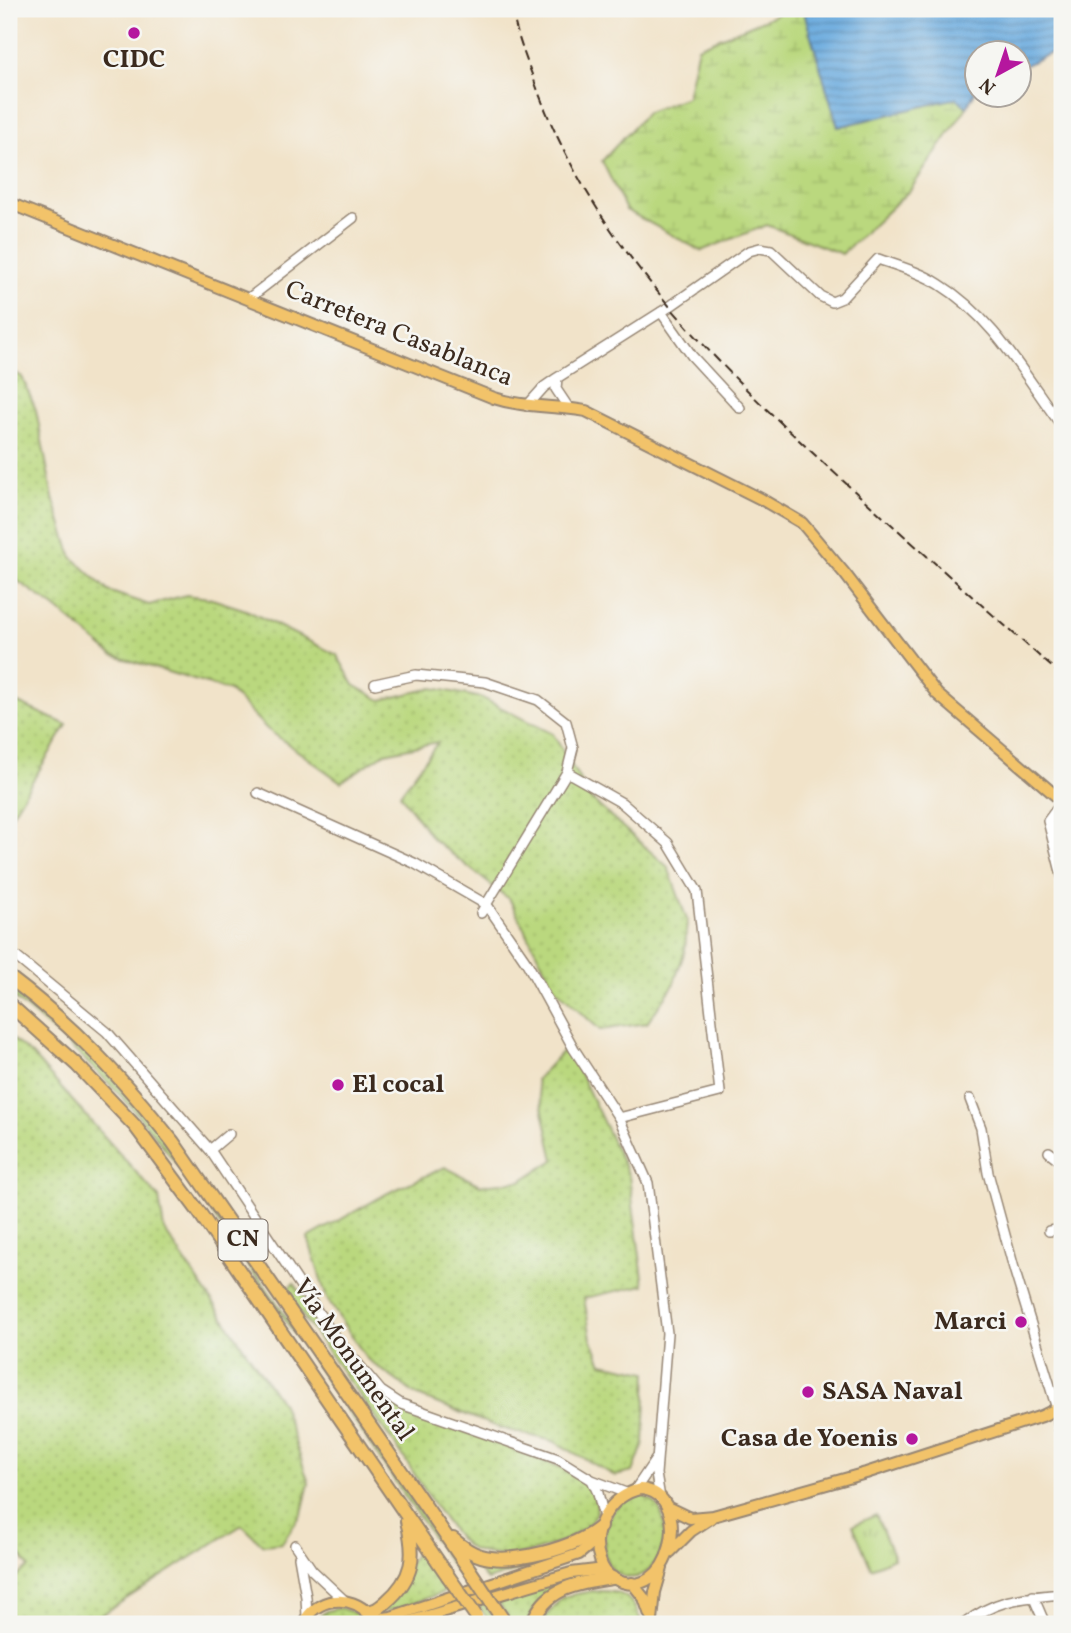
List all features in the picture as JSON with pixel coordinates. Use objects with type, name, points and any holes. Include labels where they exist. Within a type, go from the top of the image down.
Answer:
[{"type":"highway","name":"Vía Monumental","points":[[9,977],[97,1053],[130,1087],[173,1142],[506,1624]]},
{"type":"highway","name":"Vía Monumental","points":[[9,1004],[77,1065],[135,1126],[199,1212],[479,1620]]},
{"type":"highway","points":[[371,1617],[402,1586],[409,1574],[413,1548],[405,1510]]},
{"type":"highway","points":[[444,1532],[467,1550],[480,1556],[503,1558],[550,1550],[587,1537],[600,1528]]},
{"type":"highway","points":[[532,1624],[541,1605],[552,1594],[610,1576]]},
{"type":"main road","name":"Carretera Casablanca","points":[[9,203],[494,398],[527,406],[568,407],[586,411],[761,499],[802,523],[845,574],[937,694],[1062,802]]},
{"type":"main road","points":[[303,1622],[323,1603],[345,1601],[371,1617],[391,1617],[579,1554],[600,1528],[614,1503],[631,1491],[650,1490],[663,1503],[690,1518],[713,1516],[866,1473],[1042,1416],[1060,1407]]},
{"type":"main road","points":[[652,1622],[654,1592],[673,1530],[663,1503]]},
{"type":"main road","points":[[632,1583],[651,1577],[691,1531],[713,1516]]},
{"type":"main road","points":[[600,1528],[598,1555],[610,1576]]},
{"type":"main road","points":[[401,1624],[571,1573],[596,1570],[632,1583],[644,1598],[652,1622]]},
{"type":"street","points":[[248,299],[354,218]]},
{"type":"street","points":[[527,406],[544,387],[557,378],[661,312],[749,251],[760,248],[771,250],[820,296],[832,302],[842,298],[878,259],[936,282],[979,314],[1002,340],[1062,426]]},
{"type":"street","points":[[661,312],[692,356],[740,408]]},
{"type":"street","points":[[557,378],[556,389],[568,407]]},
{"type":"street","points":[[374,684],[416,675],[485,682],[538,700],[566,722],[573,748],[567,772],[484,909]]},
{"type":"street","points":[[567,772],[622,803],[668,843],[697,891],[720,1092],[619,1118]]},
{"type":"street","points":[[258,793],[414,863],[484,909],[527,963],[574,1049],[619,1118],[648,1183],[667,1333],[656,1474],[663,1503]]},
{"type":"street","points":[[1062,802],[1048,821],[1062,876]]},
{"type":"street","points":[[9,951],[107,1032],[210,1150],[332,1333],[381,1391],[401,1404],[558,1459],[592,1480],[631,1491],[647,1475],[659,1451]]},
{"type":"street","points":[[970,1099],[981,1128],[988,1174],[1015,1272],[1060,1407],[1059,1428],[1062,1438]]},
{"type":"street","points":[[210,1150],[229,1134]]},
{"type":"street","points":[[1049,1152],[1062,1162]]},
{"type":"street","points":[[1049,1231],[1062,1229]]},
{"type":"street","points":[[592,1480],[598,1493],[600,1528]]},
{"type":"street","points":[[303,1622],[303,1570],[295,1545],[312,1570],[345,1601]]},
{"type":"street","points":[[964,1624],[989,1608],[1013,1598],[1062,1594]]},
{"type":"street","points":[[1033,1596],[1045,1624]]},
{"type":"green space","points":[[777,9],[803,9],[838,127],[956,98],[962,103],[962,108],[966,108],[910,190],[842,254],[767,225],[701,251],[626,210],[602,161],[647,112],[687,97],[698,47],[778,14]]},
{"type":"green space","points":[[9,369],[22,377],[36,410],[53,498],[72,557],[108,591],[149,605],[186,595],[209,598],[246,610],[337,655],[354,685],[381,700],[433,688],[482,698],[553,734],[591,799],[668,867],[687,920],[685,950],[673,986],[647,1023],[600,1030],[554,987],[510,900],[433,839],[400,794],[438,742],[385,753],[341,782],[267,729],[230,691],[112,655],[55,607],[9,575]]},
{"type":"green space","points":[[9,699],[67,725],[9,819]]},
{"type":"green space","points":[[9,984],[93,1057],[155,1126],[498,1624],[491,1624],[186,1176],[122,1097],[53,1031],[9,994]]},
{"type":"green space","points":[[9,1036],[32,1055],[159,1198],[164,1230],[282,1404],[309,1483],[302,1513],[282,1543],[263,1545],[242,1525],[87,1624],[9,1624],[9,1582],[29,1567],[9,1540]]},
{"type":"green space","points":[[567,1046],[629,1176],[644,1285],[584,1298],[591,1339],[602,1363],[647,1372],[644,1443],[633,1472],[615,1476],[553,1441],[500,1428],[418,1396],[367,1359],[327,1299],[308,1238],[388,1193],[445,1167],[480,1185],[521,1181],[554,1160],[536,1080]]},
{"type":"green space","points":[[294,1283],[357,1374],[386,1402],[562,1468],[584,1484],[594,1496],[597,1509],[592,1520],[568,1538],[522,1554],[510,1556],[486,1553],[473,1550],[464,1544],[285,1291]]},
{"type":"green space","points":[[632,1495],[648,1498],[659,1508],[664,1522],[664,1538],[660,1554],[652,1567],[640,1576],[626,1577],[610,1567],[604,1548],[604,1537],[615,1509]]},
{"type":"green space","points":[[876,1515],[894,1558],[871,1568],[853,1525]]},
{"type":"green space","points":[[581,1543],[570,1553],[487,1580],[464,1553],[492,1565],[507,1565],[537,1559]]},
{"type":"green space","points":[[417,1551],[427,1559],[447,1591],[397,1609],[379,1612]]},
{"type":"green space","points":[[575,1576],[539,1601],[529,1624],[511,1624],[497,1599]]},
{"type":"green space","points":[[592,1591],[625,1596],[634,1606],[642,1624],[543,1624],[562,1597]]},
{"type":"green space","points":[[340,1608],[359,1614],[367,1624],[312,1624],[326,1611]]},
{"type":"water","points":[[803,9],[1062,9],[1062,48],[1032,62],[1032,38],[962,38],[962,103],[956,98],[838,127]]},
{"type":"railway","points":[[512,9],[527,62],[561,143],[594,203],[632,260],[722,365],[771,414],[1062,676]]},
{"type":"place","name":"CIDC","points":[[134,33]]},
{"type":"place","name":"El cocal","points":[[338,1085]]},
{"type":"place","name":"Marci","points":[[1021,1322]]},
{"type":"place","name":"SASA Naval","points":[[808,1392]]},
{"type":"place","name":"Casa de Yoenis","points":[[912,1439]]}]
